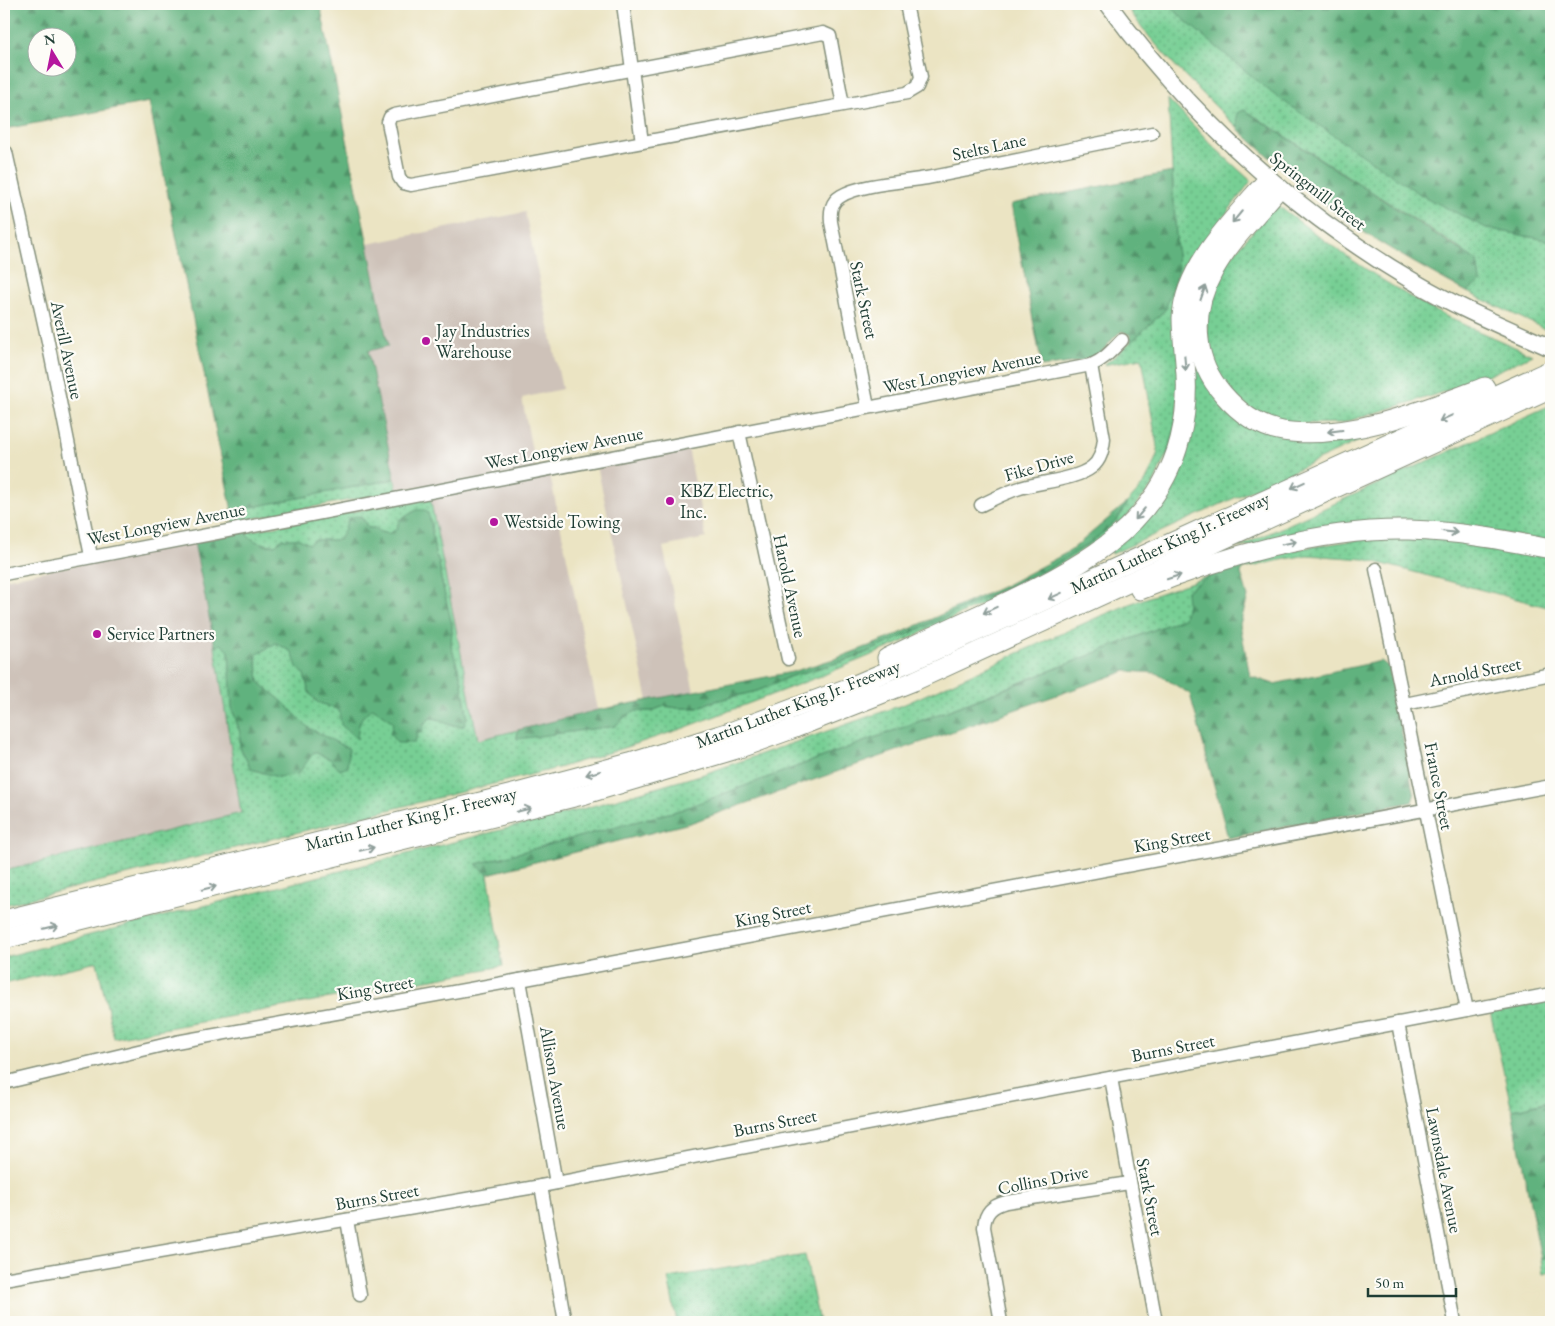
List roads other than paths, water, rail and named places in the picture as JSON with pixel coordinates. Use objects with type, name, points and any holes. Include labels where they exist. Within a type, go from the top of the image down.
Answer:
[{"type":"highway","points":[[1273,184],[1213,270],[1201,298],[1198,330],[1201,353],[1206,368],[1215,385],[1232,405],[1250,418],[1271,428],[1289,432],[1331,432],[1355,428],[1501,387],[1551,358]]},
{"type":"highway","points":[[630,763],[674,741],[776,704],[860,670],[1008,601],[1082,563],[1112,542],[1126,529],[1154,495],[1174,458],[1180,440],[1187,391],[1182,316],[1190,281],[1208,251],[1273,184]]},
{"type":"highway","name":"Martin Luther King Jr. Freeway","points":[[4,920],[508,795],[630,763],[733,731],[879,675],[1501,387],[1551,370]]},
{"type":"highway","name":"Martin Luther King Jr. Freeway","points":[[4,939],[586,794],[737,749],[922,677],[1551,389]]},
{"type":"highway","points":[[853,705],[904,695],[1080,615],[1152,585],[1234,558],[1286,544],[1348,533],[1408,530],[1481,535],[1551,549]]},
{"type":"main road","name":"Springmill Street","points":[[1108,4],[1127,30],[1174,86],[1224,137],[1273,184],[1327,226],[1412,281],[1471,312],[1551,348]]},
{"type":"street","points":[[623,4],[642,142]]},
{"type":"street","points":[[843,105],[830,36],[827,34],[394,115],[390,117],[388,122],[399,177],[404,183],[411,185],[642,142],[843,105],[907,93],[917,87],[921,77],[906,4]]},
{"type":"street","name":"Stelts Lane","points":[[835,201],[852,191],[868,187],[961,171],[1152,133]]},
{"type":"street","name":"Averill Avenue","points":[[6,152],[47,337],[91,556]]},
{"type":"street","name":"Stark Street","points":[[835,201],[830,212],[831,222],[868,407]]},
{"type":"street","name":"West Longview Avenue","points":[[4,574],[1091,365],[1106,356],[1122,340]]},
{"type":"street","name":"Fike Drive","points":[[981,504],[1018,488],[1080,474],[1092,468],[1103,450],[1104,439],[1091,365]]},
{"type":"street","name":"Harold Avenue","points":[[740,432],[788,659]]},
{"type":"street","name":"France Street","points":[[1376,568],[1467,1010]]},
{"type":"street","name":"Arnold Street","points":[[1405,704],[1551,674]]},
{"type":"street","name":"King Street","points":[[4,1083],[176,1042],[520,980],[1551,786]]},
{"type":"street","name":"Allison Avenue","points":[[520,980],[556,1183]]},
{"type":"street","name":"Burns Street","points":[[4,1279],[541,1186],[1551,994]]},
{"type":"street","name":"Lawnsdale Avenue","points":[[1398,1023],[1455,1322]]},
{"type":"street","name":"Stark Street","points":[[1111,1078],[1156,1322]]},
{"type":"street","name":"Collins Drive","points":[[1001,1322],[984,1227],[984,1218],[990,1209],[1006,1202],[1129,1182]]},
{"type":"street","points":[[541,1186],[565,1322]]},
{"type":"street","points":[[347,1220],[360,1295]]},
{"type":"place","name":"Jay Industries Warehouse","points":[[426,341]]},
{"type":"place","name":"KBZ Electric, Inc.","points":[[670,501]]},
{"type":"place","name":"Westside Towing","points":[[494,522]]},
{"type":"place","name":"Service Partners","points":[[97,634]]}]
